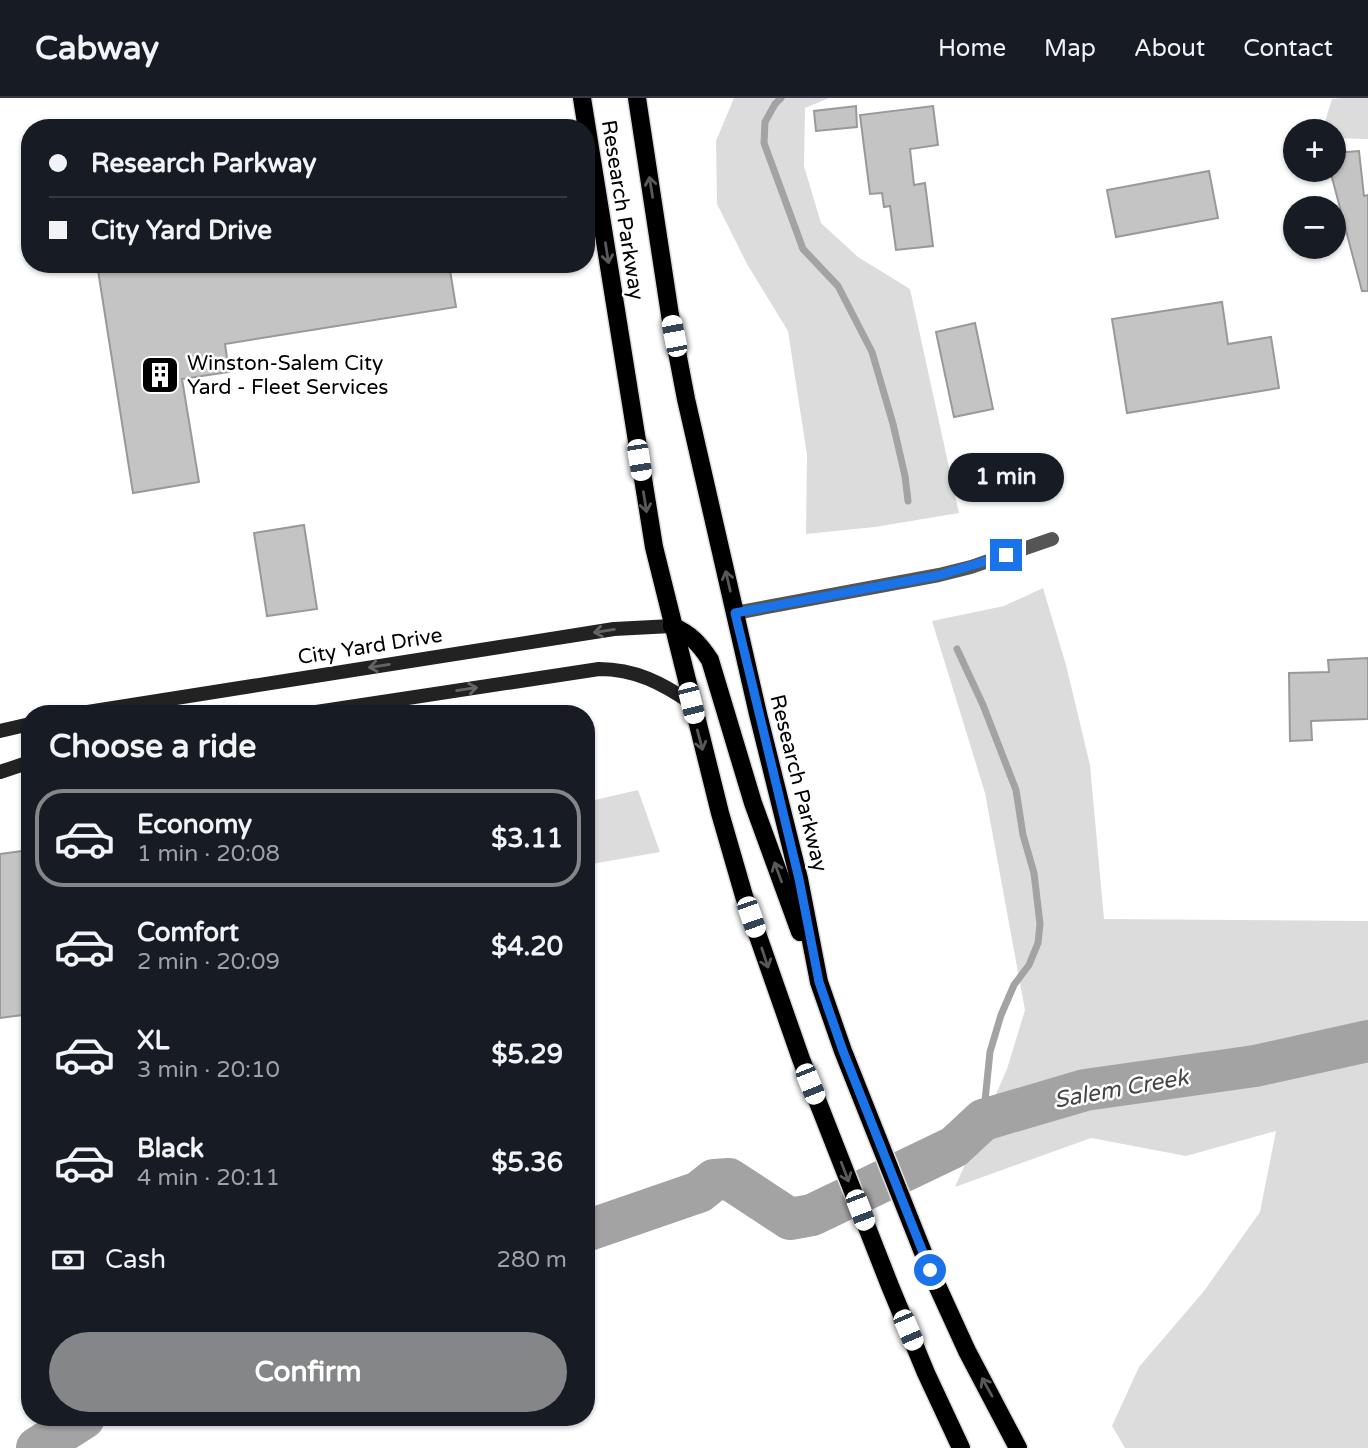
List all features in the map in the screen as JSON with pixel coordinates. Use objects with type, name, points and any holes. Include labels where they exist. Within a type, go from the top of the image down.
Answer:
[{"type":"main road","name":"Research Parkway","points":[[582,98],[585,119]]},
{"type":"main road","name":"Research Parkway","points":[[637,98],[670,315],[686,399],[799,879],[819,982],[930,1270],[967,1351],[1018,1448]]},
{"type":"main road","name":"Research Parkway","points":[[595,181],[647,514],[691,703],[744,896],[820,1109],[926,1373],[961,1448]]},
{"type":"main road","name":"City Yard Drive","points":[[132,705],[614,629],[672,626]]},
{"type":"main road","points":[[672,626],[688,633],[710,660],[753,803],[819,982]]},
{"type":"main road","points":[[362,705],[599,669],[642,675],[672,689],[691,703]]},
{"type":"main road","points":[[0,731],[21,725]]},
{"type":"main road","points":[[0,772],[21,765]]},
{"type":"street","points":[[735,613],[940,575],[1052,539]]},
{"type":"shaded area","points":[[734,98],[829,98],[805,108],[804,166],[821,223],[858,257],[910,289],[959,513],[875,527],[806,534],[807,455],[788,331],[747,264],[717,204],[716,141]]},
{"type":"shaded area","points":[[1368,98],[1368,139],[1346,138],[1346,119],[1326,119],[1332,99]]},
{"type":"shaded area","points":[[1043,588],[1066,665],[1090,765],[1104,919],[1368,921],[1368,1448],[1125,1448],[1112,1426],[1139,1367],[1204,1291],[1260,1212],[1276,1131],[1186,1156],[1091,1138],[955,1187],[1007,1069],[1025,1010],[985,793],[932,621],[1004,606]]},
{"type":"shaded area","points":[[638,790],[660,852],[595,863],[595,800]]},
{"type":"building","points":[[856,106],[857,127],[816,131],[814,111]]},
{"type":"building","points":[[933,106],[938,145],[910,149],[914,185],[925,183],[933,246],[896,250],[890,206],[884,207],[882,193],[870,194],[860,115]]},
{"type":"building","points":[[1359,151],[1364,196],[1368,195],[1368,291],[1362,291],[1346,230],[1346,196],[1337,196],[1333,182],[1346,182],[1346,152]]},
{"type":"building","points":[[1209,171],[1218,218],[1116,237],[1107,190]]},
{"type":"building","name":"Winston-Salem City Yard - Fleet Services","points":[[98,273],[450,273],[456,307],[225,344],[229,372],[182,379],[199,482],[133,493]]},
{"type":"building","points":[[1222,302],[1228,344],[1271,337],[1279,388],[1127,413],[1112,319]]},
{"type":"building","points":[[975,323],[993,409],[954,417],[936,332]]},
{"type":"building","points":[[304,525],[317,609],[267,616],[254,533]]},
{"type":"building","points":[[1368,658],[1368,719],[1311,721],[1312,740],[1290,741],[1289,673],[1329,672],[1328,660]]},
{"type":"building","points":[[21,851],[21,1015],[0,1018],[0,854]]},
{"type":"waterway","points":[[781,98],[765,122],[764,143],[803,249],[838,286],[872,352],[893,424],[908,501]]},
{"type":"waterway","points":[[957,649],[983,705],[1016,790],[1023,835],[1034,873],[1040,924],[1038,943],[1029,965],[1014,985],[1001,1015],[990,1052],[983,1120]]},
{"type":"waterway","name":"Salem Creek","points":[[595,1228],[699,1192],[714,1180],[729,1179],[790,1219],[812,1215],[954,1147],[983,1120],[1085,1090],[1255,1066],[1368,1041]]},
{"type":"waterway","name":"Salem Creek","points":[[37,1448],[71,1426]]},
{"type":"place","name":"Winston-Salem City Yard - Fleet Services","points":[[160,375]]},
{"type":"route","points":[[930,1270],[843,1051],[819,982],[799,879],[735,613],[940,575],[1006,555]]}]
